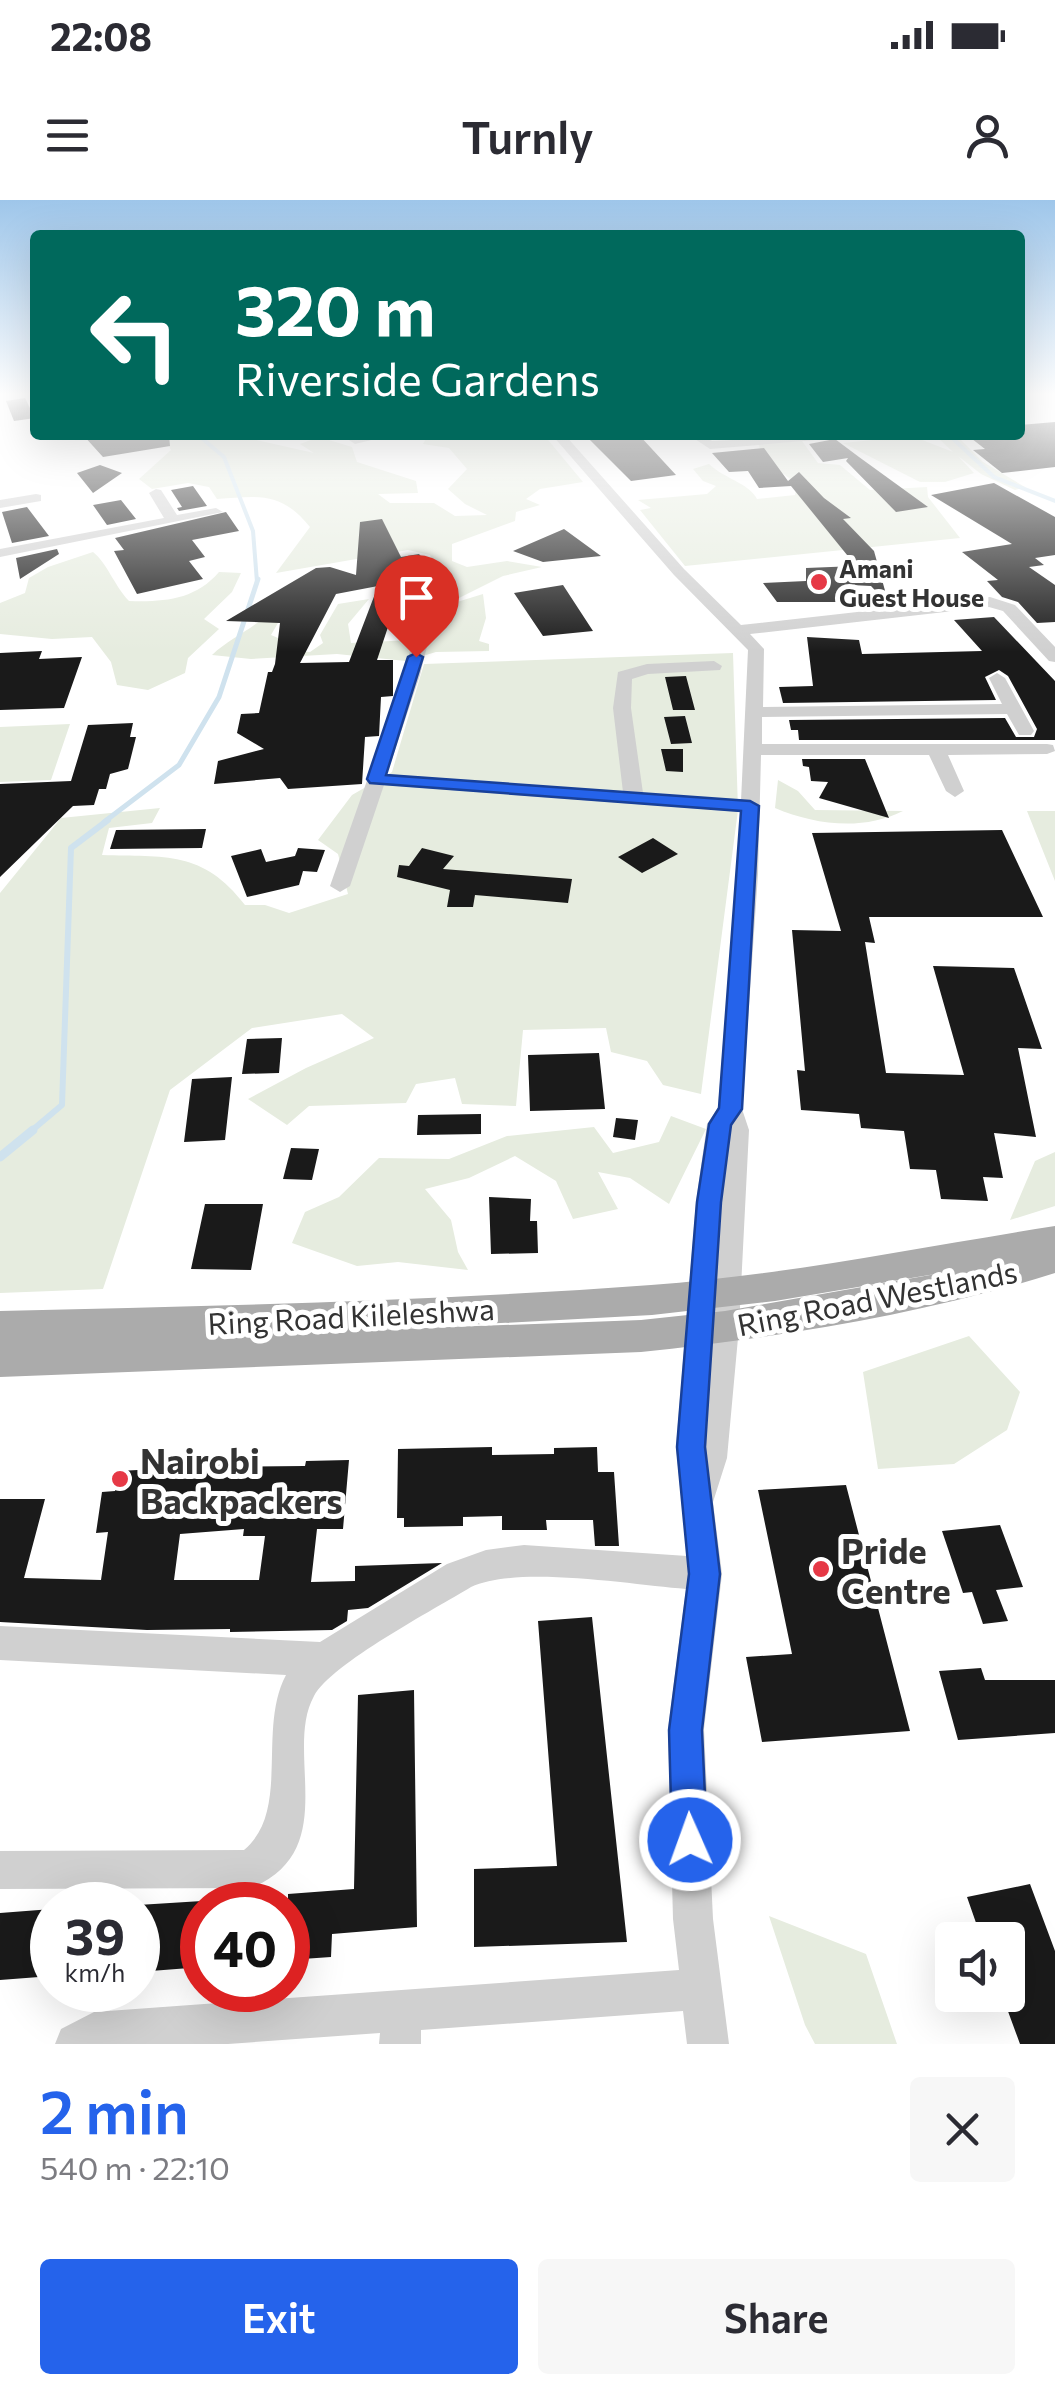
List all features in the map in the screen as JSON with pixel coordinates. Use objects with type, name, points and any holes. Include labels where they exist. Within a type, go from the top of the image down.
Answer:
[{"type":"main road","name":"Ring Road Westlands","points":[[713,1311],[1055,1240]]},
{"type":"main road","name":"Ring Road Westlands","points":[[713,1311],[978,1282],[1055,1258]]},
{"type":"main road","name":"Ring Road Kileleshwa","points":[[0,1326],[713,1311]]},
{"type":"main road","name":"Ring Road Kileleshwa","points":[[0,1360],[641,1336],[713,1311]]},
{"type":"street","points":[[598,480],[756,650],[730,1109],[720,1124],[713,1311],[691,1447],[704,1574],[686,1730],[693,1919],[708,2044]]},
{"type":"street","points":[[156,492],[173,520]]},
{"type":"street","points":[[0,504],[36,498]]},
{"type":"street","points":[[2,547],[216,512]]},
{"type":"street","points":[[340,886],[412,674],[434,584]]},
{"type":"street","points":[[739,630],[999,603],[1010,608],[1055,657]]},
{"type":"street","points":[[634,800],[622,708],[624,675],[647,669],[714,666]]},
{"type":"street","points":[[997,678],[1024,731]]},
{"type":"street","points":[[755,712],[1013,709]]},
{"type":"street","points":[[936,749],[955,792]]},
{"type":"street","points":[[752,750],[1047,749]]},
{"type":"street","points":[[376,779],[750,806]]},
{"type":"street","points":[[0,1870],[251,1869],[268,1859],[282,1834],[298,1686],[358,1637],[465,1572],[495,1564],[524,1561],[704,1574]]},
{"type":"street","points":[[0,1643],[328,1660]]},
{"type":"street","points":[[76,2044],[94,2032],[401,2027],[702,1989]]},
{"type":"shaded area","points":[[140,480],[413,480],[418,493],[378,494],[390,503],[434,503],[455,516],[487,515],[465,504],[448,489],[456,480],[583,482],[540,489],[526,499],[540,505],[516,512],[515,521],[452,544],[452,561],[467,567],[507,561],[542,567],[503,576],[459,598],[440,578],[430,555],[408,550],[276,573],[310,527],[289,507],[268,498],[217,499],[209,487],[188,483],[152,489]]},
{"type":"shaded area","points":[[702,480],[733,480],[757,499],[795,495],[797,484],[792,480],[858,480],[870,490],[927,487],[928,497],[960,538],[685,566],[640,510],[651,508],[638,500],[707,494],[716,486]]},
{"type":"shaded area","points":[[994,480],[1013,480],[1025,487],[1015,490]]},
{"type":"shaded area","points":[[93,552],[129,601],[178,597],[200,588],[219,572],[241,573],[232,592],[204,619],[219,629],[188,658],[185,673],[148,690],[117,685],[111,662],[92,637],[52,639],[0,634],[0,603],[25,593],[29,578],[48,567]]},
{"type":"shaded area","points":[[425,588],[445,592],[457,602],[483,594],[486,618],[479,641],[489,644],[489,651],[436,652],[406,661],[337,654],[251,659],[212,655],[270,612],[282,616],[271,635],[278,638],[278,649],[310,652],[323,643],[320,635],[338,604],[369,599],[348,624],[351,643],[431,639],[443,630],[408,625],[408,614]]},
{"type":"shaded area","points":[[733,653],[738,810],[701,1094],[663,1085],[647,1061],[611,1052],[606,1028],[523,1030],[516,1106],[462,1104],[455,1078],[416,1084],[406,1103],[309,1106],[287,1125],[248,1099],[374,1038],[342,1014],[252,1028],[170,1090],[103,1289],[0,1293],[0,893],[61,818],[160,808],[152,823],[109,828],[102,855],[181,860],[214,874],[245,905],[265,905],[289,913],[348,894],[338,854],[318,840],[352,795],[392,772],[424,664]]},
{"type":"shaded area","points":[[70,724],[51,780],[0,782],[0,727]]},
{"type":"shaded area","points":[[778,780],[798,791],[815,810],[903,811],[855,823],[806,818],[775,808]]},
{"type":"shaded area","points":[[1027,811],[1055,811],[1055,881]]},
{"type":"shaded area","points":[[671,1116],[706,1129],[669,1204],[630,1178],[598,1172],[618,1209],[573,1219],[556,1181],[515,1156],[469,1178],[425,1189],[451,1220],[458,1252],[468,1270],[398,1262],[357,1266],[292,1243],[305,1212],[339,1197],[379,1158],[449,1159],[507,1136],[594,1127],[613,1153],[659,1142]]},
{"type":"shaded area","points":[[1055,1152],[1055,1206],[1010,1220],[1035,1161]]},
{"type":"shaded area","points":[[969,1336],[1020,1392],[1007,1430],[954,1464],[878,1469],[863,1372]]},
{"type":"shaded area","points":[[769,1916],[866,1954],[897,2044],[815,2044]]},
{"type":"building","points":[[83,480],[112,480],[93,493]]},
{"type":"building","points":[[754,480],[807,480],[851,518],[843,519],[874,551],[889,605],[871,586],[851,585],[863,602],[777,602],[763,583],[806,581],[806,568],[856,566],[791,486],[759,488]]},
{"type":"building","points":[[865,480],[891,480],[928,507],[896,512]]},
{"type":"building","points":[[994,483],[1055,517],[1055,555],[1035,558],[1044,565],[1029,567],[1055,585],[1055,622],[1037,623],[1018,602],[1002,597],[987,581],[998,580],[962,552],[1012,544],[931,495]]},
{"type":"building","points":[[193,486],[207,506],[179,511],[177,508],[182,507],[171,490]]},
{"type":"building","points":[[121,500],[136,519],[107,525],[93,505]]},
{"type":"building","points":[[27,507],[49,536],[12,543],[2,512]]},
{"type":"building","points":[[226,512],[239,531],[192,540],[205,557],[189,561],[203,579],[137,594],[114,551],[124,550],[115,538]]},
{"type":"building","points":[[382,519],[401,557],[419,554],[439,578],[404,579],[377,660],[393,660],[393,696],[381,697],[379,736],[365,737],[362,784],[288,789],[280,778],[214,784],[218,761],[264,749],[237,733],[241,714],[259,713],[268,672],[272,672],[275,664],[280,623],[226,621],[316,568],[330,567],[356,575],[360,522]],"holes":[[[378,586],[349,662],[300,663],[336,594]]]},
{"type":"building","points":[[564,529],[601,556],[543,562],[513,551]]},
{"type":"building","points":[[57,549],[59,554],[20,579],[16,558]]},
{"type":"building","points":[[563,585],[593,631],[543,636],[514,593]]},
{"type":"building","points":[[994,617],[1055,681],[1055,740],[799,740],[798,730],[791,730],[789,720],[1005,718],[1016,737],[1034,737],[1037,729],[1008,676],[999,670],[985,677],[996,700],[783,703],[779,687],[813,686],[807,637],[859,640],[862,654],[982,651],[954,620]]},
{"type":"building","points":[[42,651],[39,659],[82,657],[64,708],[0,710],[0,653]]},
{"type":"building","points":[[686,676],[695,710],[673,710],[665,677]]},
{"type":"building","points":[[685,716],[692,743],[671,744],[664,717]]},
{"type":"building","points":[[133,723],[130,737],[136,737],[128,769],[110,774],[106,789],[99,789],[94,805],[73,806],[0,877],[0,784],[71,781],[88,725]]},
{"type":"building","points":[[661,749],[683,749],[683,772],[666,771]]},
{"type":"building","points":[[802,759],[865,759],[889,818],[819,798],[828,782],[811,781],[809,767],[803,766]]},
{"type":"building","points":[[206,829],[202,848],[110,849],[116,830]]},
{"type":"building","points":[[1002,830],[1043,917],[869,917],[875,943],[865,942],[886,1073],[964,1075],[933,966],[1014,968],[1042,1049],[1018,1048],[1036,1137],[994,1133],[1003,1178],[983,1177],[988,1201],[941,1199],[936,1170],[910,1169],[904,1131],[861,1128],[859,1114],[801,1110],[797,1070],[805,1071],[792,930],[841,931],[812,833]]},
{"type":"building","points":[[653,838],[678,854],[642,873],[618,857]]},
{"type":"building","points":[[298,848],[325,850],[317,872],[303,871],[299,885],[247,897],[231,856],[261,849],[266,862],[295,856]]},
{"type":"building","points":[[422,848],[454,856],[443,869],[572,879],[568,903],[475,895],[473,907],[447,907],[450,890],[397,877],[399,865],[409,866]]},
{"type":"building","points":[[282,1038],[279,1073],[242,1074],[247,1039]]},
{"type":"building","points":[[599,1053],[605,1109],[530,1111],[528,1055]]},
{"type":"building","points":[[232,1077],[225,1140],[184,1142],[192,1079]]},
{"type":"building","points":[[481,1114],[481,1134],[417,1135],[418,1115]]},
{"type":"building","points":[[616,1118],[638,1120],[635,1140],[613,1137]]},
{"type":"building","points":[[291,1148],[319,1149],[312,1180],[283,1179]]},
{"type":"building","points":[[489,1197],[531,1199],[530,1221],[537,1221],[538,1253],[491,1254]]},
{"type":"building","points":[[205,1204],[263,1204],[251,1270],[191,1269]]},
{"type":"building","points":[[492,1447],[492,1455],[554,1454],[554,1448],[597,1447],[598,1472],[614,1472],[619,1546],[595,1546],[593,1520],[546,1520],[547,1530],[502,1530],[502,1516],[463,1517],[463,1526],[404,1527],[404,1518],[397,1518],[398,1449]]},
{"type":"building","points":[[221,1459],[221,1467],[305,1466],[306,1461],[349,1460],[343,1529],[317,1529],[311,1582],[355,1581],[355,1566],[442,1563],[368,1608],[348,1610],[347,1621],[332,1630],[147,1630],[0,1622],[0,1499],[45,1499],[24,1578],[101,1580],[108,1532],[96,1533],[102,1492],[115,1491],[118,1471],[177,1468],[177,1463]],"holes":[[[244,1529],[243,1536],[265,1536],[259,1580],[174,1580],[180,1534]]]},
{"type":"building","points":[[846,1485],[910,1731],[762,1742],[746,1657],[792,1654],[758,1490]]},
{"type":"building","points":[[1000,1525],[1023,1587],[996,1590],[1008,1621],[983,1624],[972,1592],[963,1593],[942,1531]]},
{"type":"building","points":[[592,1617],[627,1942],[474,1947],[474,1869],[557,1866],[538,1621]]},
{"type":"building","points":[[981,1668],[985,1680],[1055,1680],[1055,1733],[958,1740],[939,1671]]},
{"type":"building","points":[[414,1690],[417,1927],[332,1934],[331,1957],[310,1958],[310,1892],[354,1889],[358,1695]]},
{"type":"building","points":[[1030,1884],[1055,1951],[1055,2044],[1020,2044],[1008,2012],[1025,2012],[1025,1922],[976,1922],[967,1897]]},
{"type":"building","points":[[180,1902],[180,1969],[160,1970],[160,1904]]},
{"type":"building","points":[[30,1911],[30,1978],[0,1980],[0,1913]]},
{"type":"waterway","points":[[233,480],[253,531],[257,582]]},
{"type":"waterway","points":[[1002,480],[1055,501]]},
{"type":"waterway","points":[[104,822],[179,765],[219,697],[258,579]]},
{"type":"waterway","points":[[30,1132],[62,1105],[71,848],[108,820]]},
{"type":"waterway","points":[[0,1157],[33,1130]]},
{"type":"place","name":"Amani Guest House","points":[[819,582]]},
{"type":"place","name":"Nairobi Backpackers","points":[[120,1479]]},
{"type":"place","name":"Pride Centre","points":[[821,1569]]},
{"type":"route","points":[[416,657],[376,779],[679,804],[750,806],[744,952],[730,1109],[720,1124],[709,1202],[691,1447],[704,1574],[686,1730],[690,1840]]}]
